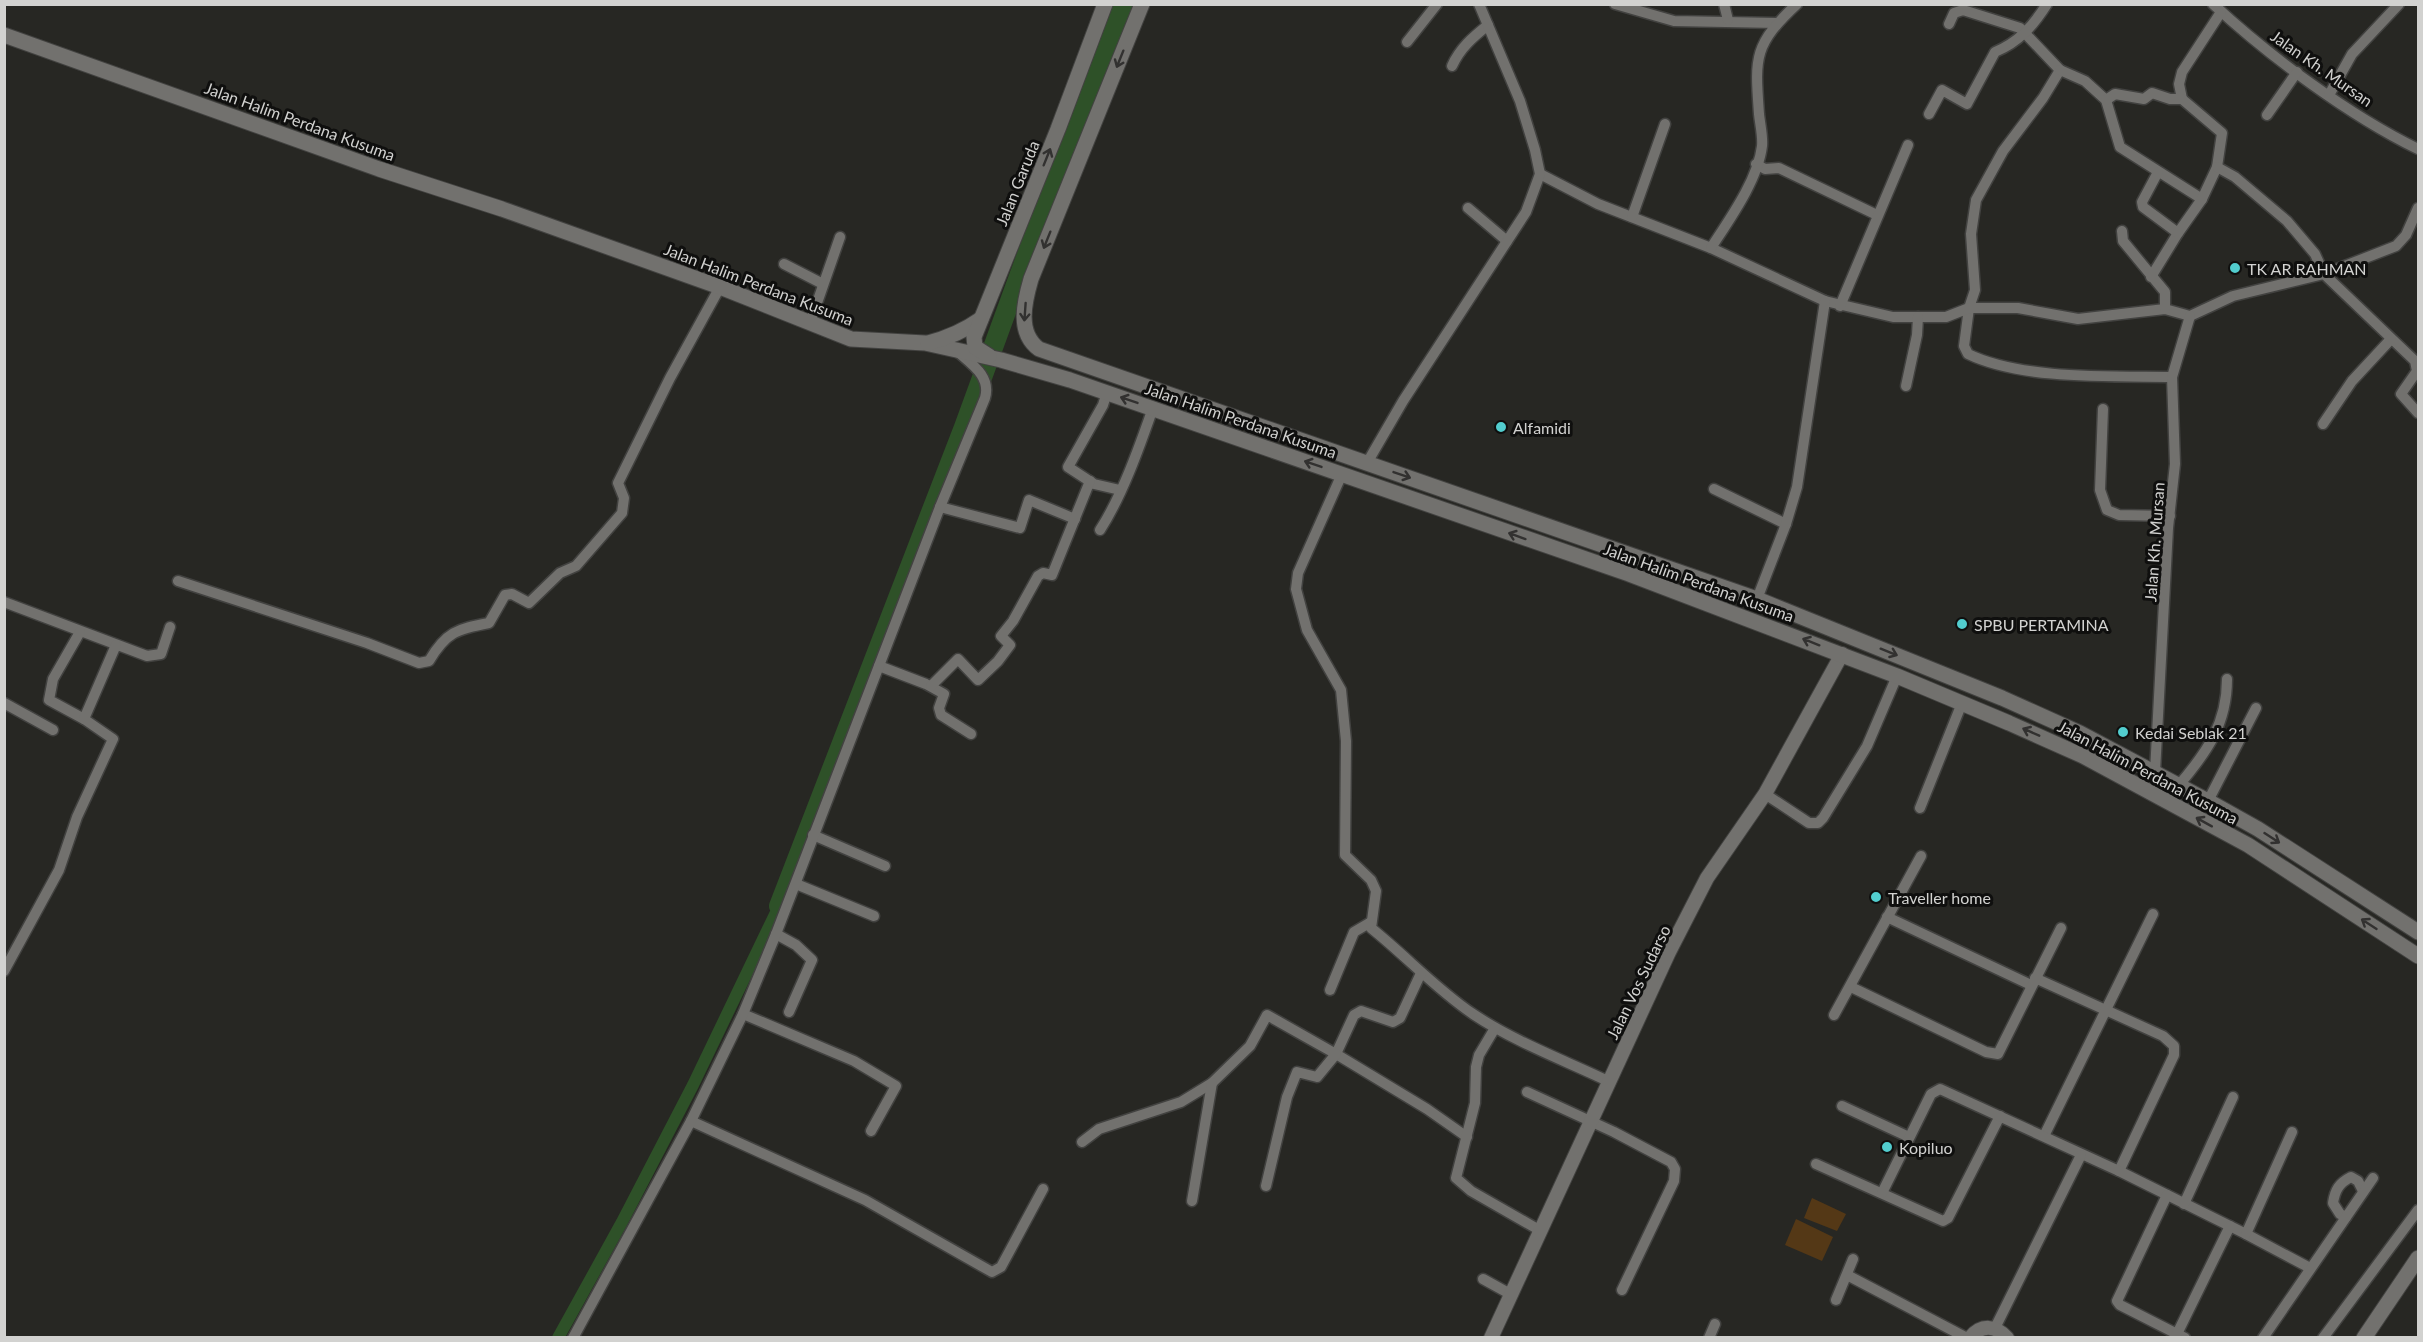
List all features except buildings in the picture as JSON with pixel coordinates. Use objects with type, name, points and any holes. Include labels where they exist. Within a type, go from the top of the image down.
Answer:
[{"type":"main road","name":"Jalan Garuda","points":[[989,360],[975,347],[974,337],[1058,129],[1105,4]]},
{"type":"main road","name":"Jalan Halim Perdana Kusuma","points":[[1142,4],[1031,279],[1026,296],[1024,321],[1031,343],[1039,349],[1757,599],[2002,698],[2080,733],[2258,829],[2418,932]]},
{"type":"main road","name":"Jalan Halim Perdana Kusuma","points":[[4,35],[379,169],[502,209],[720,287],[851,339],[925,343],[1107,392],[1660,585],[1842,654],[2083,756],[2248,845],[2418,956]]},
{"type":"main road","points":[[925,343],[945,339],[964,331],[981,319]]},
{"type":"main road","points":[[1486,525],[1492,505]]},
{"type":"main road","points":[[1572,556],[1579,536]]},
{"type":"main road","points":[[2364,1338],[2418,1258]]},
{"type":"street","points":[[1407,42],[1437,4]]},
{"type":"street","points":[[1367,463],[1402,401],[1526,212],[1540,174],[1520,101],[1479,4]]},
{"type":"street","points":[[1615,4],[1674,21],[1728,20],[1777,23]]},
{"type":"street","points":[[1724,4],[1728,20]]},
{"type":"street","points":[[1711,248],[1750,183],[1762,146],[1756,69],[1762,45],[1777,23],[1797,4]]},
{"type":"street","points":[[1948,4],[2026,33],[2060,70],[2085,81],[2106,100],[2120,147],[2202,199]]},
{"type":"street","points":[[1929,114],[1942,90],[1967,104],[1995,52],[2010,46],[2026,33],[2047,4]]},
{"type":"street","points":[[2330,95],[2352,54],[2395,6]]},
{"type":"street","points":[[2151,277],[2202,199],[2217,167],[2222,133],[2182,99],[2179,84],[2182,72],[2217,8]]},
{"type":"street","name":"Jalan Kh. Mursan","points":[[2217,8],[2297,72],[2397,138],[2418,149]]},
{"type":"street","points":[[1949,24],[1954,13],[1961,10]]},
{"type":"street","points":[[1452,66],[1465,45],[1488,25]]},
{"type":"street","points":[[2060,70],[2043,98],[2003,151],[1976,200],[1971,234],[1975,290],[1969,308],[1964,345],[1968,354],[1976,358],[2033,371],[2098,376],[2172,377]]},
{"type":"street","points":[[2267,115],[2297,72]]},
{"type":"street","points":[[2106,100],[2115,94],[2144,99],[2152,93],[2170,99],[2182,99]]},
{"type":"street","points":[[1632,217],[1665,124]]},
{"type":"street","points":[[1840,306],[1908,145]]},
{"type":"street","points":[[1756,164],[1765,169],[1779,168],[1877,215]]},
{"type":"street","points":[[2217,167],[2235,177],[2295,230],[2315,254],[2324,274],[2415,362],[2418,367],[2401,394],[2418,413]]},
{"type":"street","points":[[2158,172],[2142,202],[2143,207],[2178,234]]},
{"type":"street","points":[[1540,174],[1598,204],[1711,248],[1825,301],[1893,317],[1946,317],[1969,308],[2018,308],[2078,319],[2165,309],[2190,316],[2233,296],[2324,274],[2397,246],[2406,236],[2418,208]]},
{"type":"street","points":[[1468,208],[1507,241]]},
{"type":"street","points":[[2122,231],[2123,241],[2165,292],[2165,309]]},
{"type":"street","points":[[810,323],[840,237]]},
{"type":"street","points":[[784,264],[824,284]]},
{"type":"street","points":[[178,581],[367,643],[419,663],[429,661],[439,645],[457,630],[489,623],[505,595],[512,594],[529,603],[560,573],[576,566],[622,513],[624,498],[618,483],[670,378],[720,287]]},
{"type":"street","points":[[1757,599],[1786,524],[1798,478],[1825,301]]},
{"type":"street","name":"Jalan Kh. Mursan","points":[[2155,772],[2175,464],[2172,377],[2190,316]]},
{"type":"street","points":[[1906,386],[1917,335],[1918,317]]},
{"type":"street","points":[[2323,424],[2352,381],[2391,339]]},
{"type":"street","points":[[573,1338],[690,1121],[743,1014],[796,884],[813,835],[854,745],[879,666],[985,398],[989,360]]},
{"type":"street","points":[[1107,392],[1103,405],[1068,467],[1090,481],[1120,490]]},
{"type":"street","points":[[1100,530],[1108,518],[1153,408]]},
{"type":"street","points":[[2103,409],[2100,490],[2107,510],[2119,515],[2170,516]]},
{"type":"street","points":[[1342,474],[1298,573],[1296,589],[1307,630],[1341,690],[1346,741],[1346,855],[1371,880],[1376,891],[1371,928],[1455,1001],[1496,1028],[1610,1082]]},
{"type":"street","points":[[931,686],[958,659],[978,680],[998,661],[1010,645],[1001,636],[1013,621],[1038,576],[1043,573],[1052,575],[1090,481]]},
{"type":"street","points":[[1714,489],[1786,524]]},
{"type":"street","points":[[940,507],[1020,528],[1029,500],[1076,519]]},
{"type":"street","points":[[4,602],[147,656],[161,654],[170,627]]},
{"type":"street","points":[[4,971],[58,870],[77,817],[113,739],[84,719],[49,700],[53,679],[80,632]]},
{"type":"street","points":[[84,719],[116,645]]},
{"type":"street","name":"Jalan Vos Sudarso","points":[[1491,1338],[1664,962],[1707,878],[1764,794],[1842,654]]},
{"type":"street","points":[[879,666],[931,686],[944,694],[939,708],[941,715],[971,734]]},
{"type":"street","points":[[1764,794],[1809,823],[1818,823],[1867,746],[1897,676]]},
{"type":"street","points":[[2179,785],[2197,765],[2222,723],[2227,679]]},
{"type":"street","points":[[4,703],[53,730]]},
{"type":"street","points":[[1920,807],[1962,704]]},
{"type":"street","points":[[2208,801],[2256,708]]},
{"type":"street","points":[[813,835],[885,866]]},
{"type":"street","points":[[1834,1015],[1921,856]]},
{"type":"street","points":[[796,884],[874,916]]},
{"type":"street","points":[[2044,1136],[2107,1012],[2153,914]]},
{"type":"street","points":[[1887,917],[2163,1036],[2174,1046],[2174,1055],[2119,1171]]},
{"type":"street","points":[[1330,990],[1354,932],[1371,922]]},
{"type":"street","points":[[1851,987],[1986,1052],[1998,1054],[2061,928]]},
{"type":"street","points":[[776,934],[796,945],[812,960],[789,1012]]},
{"type":"street","points":[[1266,1186],[1287,1097],[1297,1072],[1317,1077],[1336,1054],[1354,1015],[1361,1011],[1393,1022],[1400,1018],[1421,973]]},
{"type":"street","points":[[743,1014],[854,1061],[896,1086],[870,1131]]},
{"type":"street","points":[[1082,1142],[1099,1128],[1180,1102],[1212,1083],[1250,1046],[1267,1015],[1427,1109],[1467,1137]]},
{"type":"street","points":[[1496,1028],[1479,1054],[1476,1067],[1475,1103],[1456,1178],[1471,1191],[1541,1231]]},
{"type":"street","points":[[1192,1201],[1212,1083]]},
{"type":"street","points":[[1882,1193],[1931,1094],[1935,1090],[1946,1091],[2119,1171],[2246,1233],[2310,1268]]},
{"type":"street","points":[[1527,1092],[1671,1162],[1676,1169],[1674,1181],[1622,1290]]},
{"type":"street","points":[[2184,1204],[2233,1097]]},
{"type":"street","points":[[1842,1106],[1909,1137]]},
{"type":"street","points":[[1816,1164],[1943,1221],[1948,1218],[2000,1116]]},
{"type":"street","points":[[690,1121],[865,1200],[992,1272],[1001,1267],[1043,1189]]},
{"type":"street","points":[[2246,1233],[2292,1132]]},
{"type":"street","points":[[1995,1328],[2081,1155]]},
{"type":"street","points":[[2346,1216],[2340,1214],[2333,1203],[2334,1193],[2342,1181],[2350,1177],[2358,1180],[2363,1191]]},
{"type":"street","points":[[2263,1338],[2373,1178]]},
{"type":"street","points":[[2168,1196],[2117,1301],[2120,1305],[2179,1336],[2230,1227]]},
{"type":"street","points":[[2323,1338],[2414,1224],[2418,1210]]},
{"type":"street","points":[[1836,1300],[1853,1259]]},
{"type":"street","points":[[1846,1275],[1969,1338],[1980,1329],[1995,1328],[2007,1338]]},
{"type":"street","points":[[1483,1280],[1512,1295]]},
{"type":"street","points":[[1709,1338],[1715,1324]]},
{"type":"shaded area","points":[[1812,1198],[1846,1214],[1837,1231],[1804,1218]]},
{"type":"shaded area","points":[[1796,1219],[1833,1237],[1822,1261],[1785,1245]]},
{"type":"waterway","points":[[779,906],[964,427],[1056,175],[1124,4]]},
{"type":"waterway","points":[[558,1338],[622,1222],[693,1085],[779,906]]},
{"type":"place","name":"TK AR RAHMAN","points":[[2235,268]]},
{"type":"place","name":"Alfamidi","points":[[1501,427]]},
{"type":"place","name":"SPBU PERTAMINA","points":[[1962,624]]},
{"type":"place","name":"Kedai Seblak 21","points":[[2123,732]]},
{"type":"place","name":"Traveller home","points":[[1876,897]]},
{"type":"place","name":"Kopiluo","points":[[1887,1147]]}]
